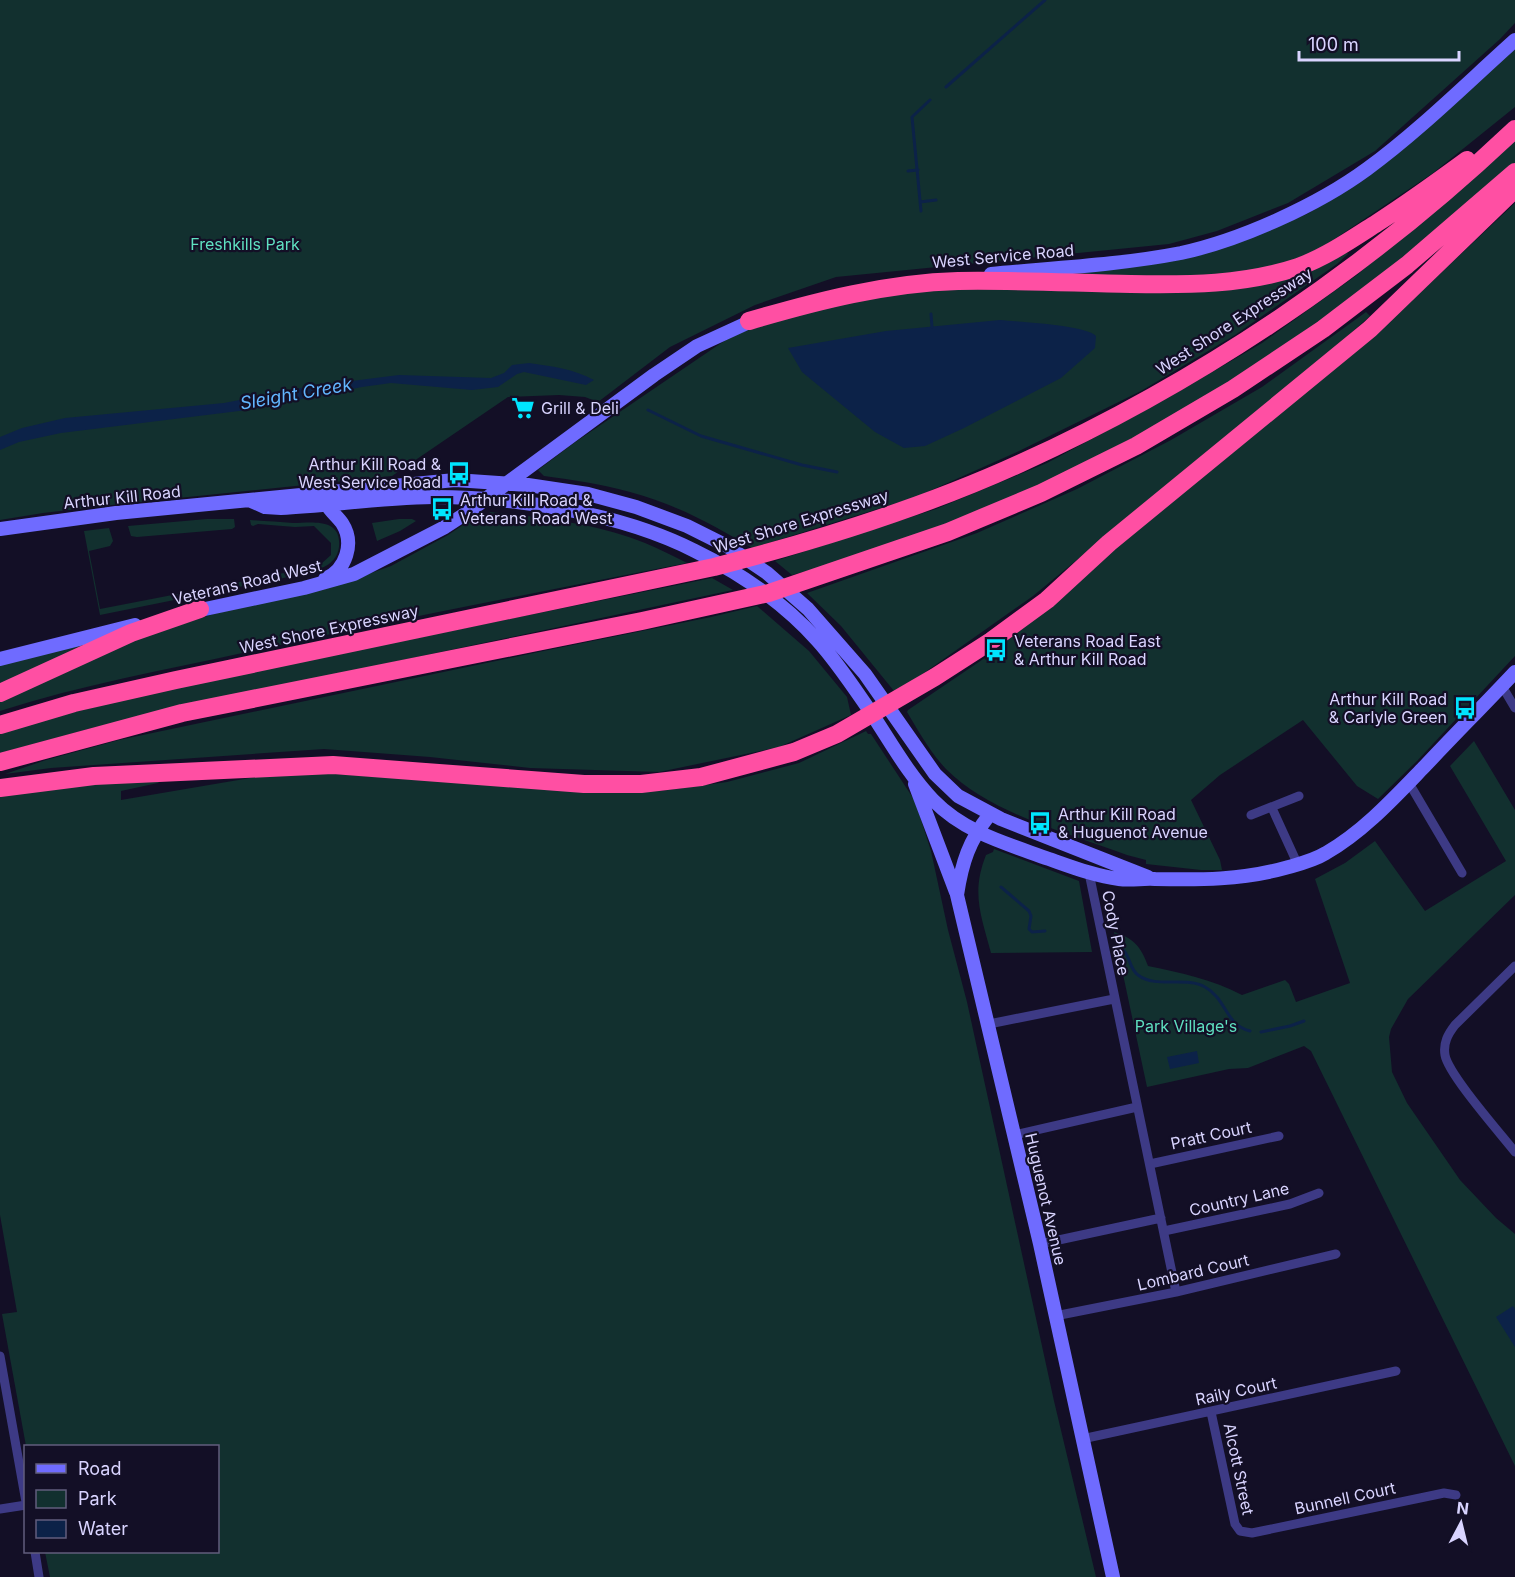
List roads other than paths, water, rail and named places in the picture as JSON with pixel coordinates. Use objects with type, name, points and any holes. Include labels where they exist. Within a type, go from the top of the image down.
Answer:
[{"type":"highway","points":[[749,321],[842,296],[894,287],[946,282],[1171,284],[1221,283],[1260,278],[1299,266],[1343,245],[1425,191],[1515,122]]},
{"type":"highway","name":"West Shore Expressway","points":[[0,724],[74,703],[142,688],[677,576],[784,549],[933,500],[1020,464],[1119,416],[1214,361],[1302,302],[1464,178],[1515,129]]},
{"type":"highway","points":[[0,762],[182,713],[769,593],[948,532],[1041,492],[1136,446],[1233,389],[1323,329],[1407,266],[1515,172]]},
{"type":"highway","points":[[0,788],[94,776],[333,765],[584,784],[641,784],[700,777],[773,758],[837,734],[991,641],[1047,600],[1109,543],[1370,329],[1515,189]]},
{"type":"highway","points":[[0,693],[131,633],[200,609]]},
{"type":"street","name":"West Service Road","points":[[486,498],[697,346],[749,321],[828,296],[880,285],[1112,262],[1182,252],[1246,233],[1310,204],[1366,170],[1420,126],[1515,40]]},
{"type":"street","name":"Arthur Kill Road","points":[[0,529],[116,513],[455,480],[507,483],[588,494],[636,507],[687,526],[727,546],[767,573],[808,609],[847,651],[879,709]]},
{"type":"street","name":"Arthur Kill Road","points":[[249,501],[265,507],[281,508],[429,497],[486,498],[606,518],[646,530],[696,551],[745,580],[782,606],[822,644],[879,709]]},
{"type":"street","name":"Veterans Road West","points":[[0,659],[200,609],[304,588],[354,574],[445,527],[486,498]]},
{"type":"street","points":[[304,588],[333,576],[345,561],[349,542],[343,524],[327,505]]},
{"type":"street","points":[[910,771],[933,800],[956,820],[976,832],[1089,873],[1121,880],[1224,879],[1269,873],[1315,859],[1343,842],[1388,804],[1515,672]]},
{"type":"street","points":[[1502,686],[1515,708]]},
{"type":"street","points":[[879,709],[910,771],[957,895]]},
{"type":"street","points":[[879,709],[935,774],[958,796],[990,814],[1152,878]]},
{"type":"street","points":[[1409,783],[1462,873]]},
{"type":"street","points":[[1251,815],[1299,796]]},
{"type":"street","points":[[1272,808],[1298,865]]},
{"type":"street","name":"Huguenot Avenue","points":[[990,814],[976,832],[961,869],[957,895],[1040,1244],[1113,1577]]},
{"type":"street","name":"Cody Place","points":[[1089,873],[1176,1292]]},
{"type":"street","points":[[1515,966],[1455,1025],[1448,1034],[1444,1052],[1451,1070],[1515,1152]]},
{"type":"street","name":"Cody Place","points":[[989,1024],[1114,999]]},
{"type":"street","points":[[1014,1135],[1137,1107]]},
{"type":"street","name":"Pratt Court","points":[[1150,1164],[1279,1136]]},
{"type":"street","name":"Country Lane","points":[[1164,1232],[1290,1204],[1319,1193]]},
{"type":"street","points":[[1040,1244],[1161,1218]]},
{"type":"street","name":"Lombard Court","points":[[1056,1316],[1176,1292],[1336,1254]]},
{"type":"street","points":[[0,1356],[24,1493]]},
{"type":"street","name":"Raily Court","points":[[1082,1439],[1396,1371]]},
{"type":"street","name":"Alcott Street","points":[[1211,1412],[1235,1524],[1240,1531]]},
{"type":"street","name":"Bunnell Court","points":[[1240,1531],[1252,1533],[1444,1493],[1456,1495]]},
{"type":"street","points":[[0,1509],[24,1504]]},
{"type":"street","points":[[35,1553],[39,1577]]},
{"type":"water","points":[[1000,320],[1079,329],[1096,336],[1095,348],[1061,378],[925,446],[904,448],[875,432],[802,372],[788,348],[886,331]]},
{"type":"water","points":[[529,363],[570,371],[594,380],[586,385],[524,372],[498,387],[472,390],[391,383],[247,410],[61,433],[19,442],[0,450],[0,437],[22,428],[65,418],[224,403],[301,388],[399,375],[491,378],[504,373],[512,365]]},
{"type":"water","points":[[1197,1051],[1199,1063],[1170,1069],[1167,1057]]},
{"type":"water","points":[[1513,1306],[1515,1309],[1515,1347],[1496,1317]]},
{"type":"waterway","points":[[946,87],[1045,0]]},
{"type":"waterway","points":[[921,211],[912,117],[930,100]]},
{"type":"waterway","points":[[908,171],[918,170]]},
{"type":"waterway","points":[[920,202],[936,200]]},
{"type":"waterway","points":[[931,314],[932,327]]},
{"type":"waterway","name":"Sleight Creek","points":[[648,410],[701,436],[802,465],[837,472]]},
{"type":"waterway","points":[[1001,887],[1029,911],[1031,916],[1029,929],[1032,932],[1045,931]]},
{"type":"waterway","points":[[1117,947],[1125,952],[1135,972],[1145,979],[1162,982],[1189,982],[1205,987],[1218,998],[1236,1023],[1250,1031]]},
{"type":"waterway","points":[[1261,1032],[1304,1021]]},
{"type":"place","name":"Grill & Deli","points":[[523,408]]},
{"type":"place","name":"Arthur Kill Road & West Service Road","points":[[459,473]]},
{"type":"place","name":"Arthur Kill Road & Veterans Road West","points":[[442,509]]},
{"type":"place","name":"Veterans Road East & Arthur Kill Road","points":[[996,650]]},
{"type":"place","name":"Arthur Kill Road & Carlyle Green","points":[[1465,708]]},
{"type":"place","name":"Arthur Kill Road & Huguenot Avenue","points":[[1040,823]]},
{"type":"park label","name":"Freshkills Park","points":[[245,244]]},
{"type":"park label","name":"Park Village's","points":[[1186,1026]]}]
